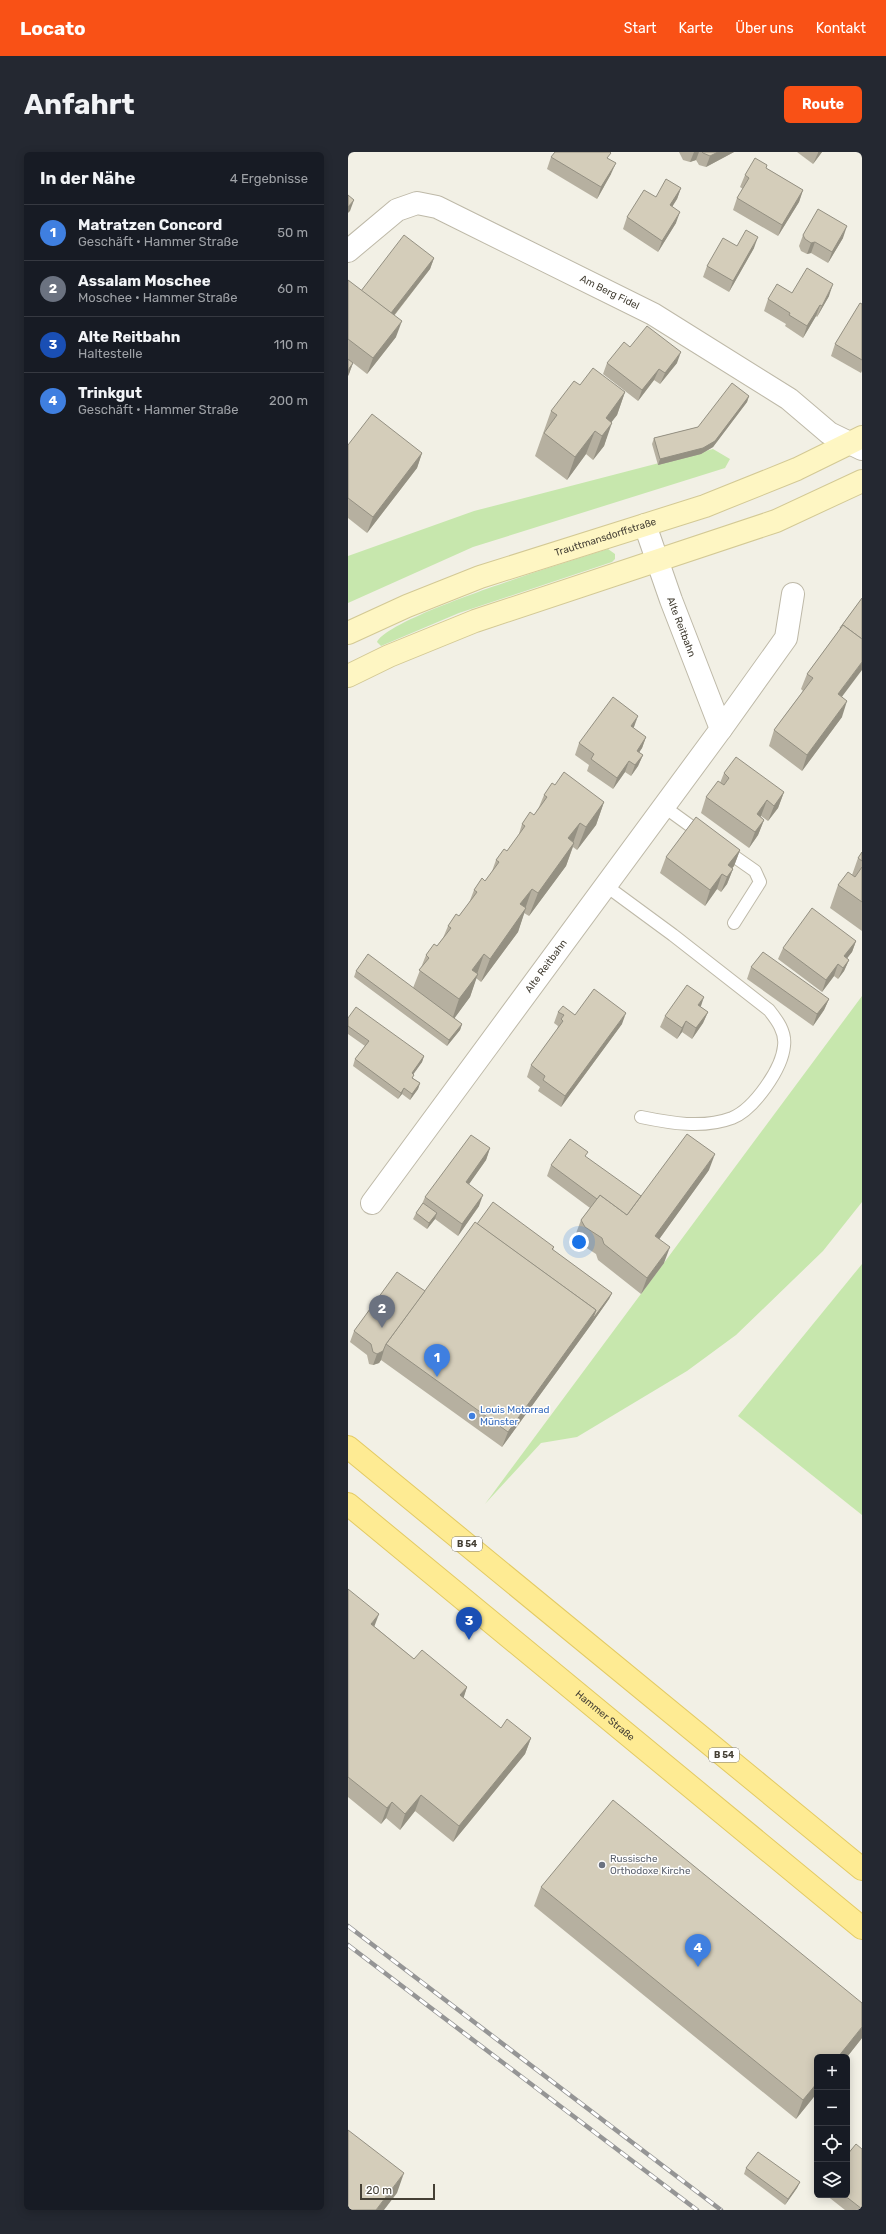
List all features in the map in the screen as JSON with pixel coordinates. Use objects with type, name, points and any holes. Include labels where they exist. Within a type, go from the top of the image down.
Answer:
[{"type":"main road","name":"B 54","points":[[348,1447],[862,1869]]},
{"type":"main road","name":"Hammer Straße","points":[[348,1504],[862,1928]]},
{"type":"street","name":"Am Berg Fidel","points":[[348,251],[397,210],[417,202],[437,207],[654,314],[789,399],[829,433],[858,443]]},
{"type":"street","name":"Trauttmansdorffstraße","points":[[348,633],[407,606],[480,577],[705,506],[858,443]]},
{"type":"street","points":[[348,676],[389,656],[475,621],[574,586],[657,561],[776,521],[862,481]]},
{"type":"street","name":"Alte Reitbahn","points":[[645,524],[657,561],[720,729]]},
{"type":"street","name":"Alte Reitbahn","points":[[372,1203],[786,638],[793,594]]},
{"type":"lane","points":[[663,806],[758,875],[760,882],[734,923]]},
{"type":"lane","points":[[605,885],[673,935],[769,1010],[780,1025],[784,1045],[776,1072],[755,1100],[733,1117],[705,1124],[662,1122],[641,1117]]},
{"type":"green space","points":[[713,449],[730,459],[725,468],[473,547],[348,603],[348,556],[474,511]]},
{"type":"green space","points":[[608,549],[615,554],[615,559],[612,562],[459,613],[381,646],[377,642],[389,631],[446,604]]},
{"type":"green space","points":[[862,996],[862,1202],[823,1251],[736,1335],[687,1371],[577,1437],[541,1443],[485,1504]]},
{"type":"green space","points":[[862,1264],[862,1515],[738,1416]]},
{"type":"building","points":[[555,152],[610,152],[611,153],[607,158],[616,163],[601,187],[551,157]]},
{"type":"building","points":[[702,152],[718,152],[710,156]]},
{"type":"building","points":[[755,158],[767,165],[766,168],[803,190],[782,225],[737,198],[749,178],[745,175]]},
{"type":"building","points":[[666,179],[681,188],[670,205],[680,212],[662,241],[627,217],[644,190],[656,197]]},
{"type":"building","points":[[348,195],[354,200],[348,207]]},
{"type":"building","points":[[818,209],[847,226],[832,252],[815,242],[811,243],[805,239],[803,235]]},
{"type":"building","points":[[746,230],[758,237],[733,281],[707,266],[723,238],[737,246]]},
{"type":"building","points":[[404,235],[434,258],[391,313],[361,291]]},
{"type":"building","points":[[807,268],[833,284],[822,306],[820,305],[807,326],[789,315],[790,313],[768,299],[777,284],[792,293]]},
{"type":"building","points":[[348,280],[402,321],[373,358],[348,339]]},
{"type":"building","points":[[860,303],[862,304],[862,360],[835,344]]},
{"type":"building","points":[[647,326],[681,352],[665,373],[659,369],[642,390],[607,363],[624,342],[630,347]]},
{"type":"building","points":[[348,359],[353,363],[348,370]]},
{"type":"building","points":[[593,368],[625,392],[606,418],[612,423],[602,436],[595,431],[575,457],[544,433],[557,415],[551,411],[574,381],[580,385]]},
{"type":"building","points":[[732,383],[749,396],[715,441],[703,448],[660,459],[654,438],[698,427]]},
{"type":"building","points":[[372,414],[422,453],[373,517],[348,498],[348,445]]},
{"type":"building","points":[[862,598],[862,639],[843,625],[841,629],[840,628]]},
{"type":"building","points":[[843,625],[862,639],[862,662],[838,694],[847,701],[807,755],[774,730],[813,678],[807,674]]},
{"type":"building","points":[[613,697],[638,716],[631,726],[646,737],[637,751],[643,755],[635,765],[629,761],[617,778],[591,759],[594,754],[579,743]]},
{"type":"building","points":[[736,757],[784,792],[774,806],[767,800],[757,814],[764,820],[755,832],[706,797],[718,781],[724,785],[729,778],[724,773]]},
{"type":"building","points":[[564,772],[604,802],[586,827],[580,823],[568,838],[574,843],[538,893],[532,889],[520,904],[526,908],[490,959],[484,954],[472,970],[478,974],[459,999],[419,970],[429,958],[426,955],[434,944],[437,946],[451,928],[448,926],[456,914],[459,916],[477,892],[474,890],[482,878],[485,881],[499,862],[496,860],[504,849],[507,851],[525,826],[522,824],[530,812],[534,815],[547,797],[544,795],[552,783],[555,785]]},
{"type":"building","points":[[696,817],[740,850],[728,865],[733,869],[727,877],[722,874],[710,890],[666,857]]},
{"type":"building","points":[[862,852],[862,861],[858,858]]},
{"type":"building","points":[[862,867],[862,902],[838,885],[848,872],[855,877]]},
{"type":"building","points":[[812,908],[856,941],[844,956],[849,960],[843,968],[838,964],[826,980],[783,948]]},
{"type":"building","points":[[763,952],[829,999],[817,1014],[751,967]]},
{"type":"building","points":[[368,954],[462,1024],[449,1040],[356,971]]},
{"type":"building","points":[[687,985],[704,997],[698,1005],[708,1012],[696,1028],[686,1021],[682,1028],[665,1016]]},
{"type":"building","points":[[594,989],[626,1013],[565,1096],[543,1080],[545,1076],[531,1065],[563,1021],[561,1019],[564,1015],[558,1012],[563,1006],[575,1015]]},
{"type":"building","points":[[356,1007],[424,1056],[412,1073],[414,1075],[412,1078],[420,1083],[412,1094],[404,1088],[401,1093],[355,1059],[369,1041],[348,1026],[348,1018]]},
{"type":"building","points":[[687,1134],[715,1154],[655,1236],[670,1247],[647,1278],[604,1244],[602,1238],[585,1227],[581,1220],[600,1195],[627,1215]]},
{"type":"building","points":[[471,1135],[490,1148],[466,1182],[483,1195],[462,1224],[425,1197]]},
{"type":"building","points":[[570,1139],[588,1152],[585,1156],[641,1196],[627,1215],[600,1195],[597,1199],[551,1165]]},
{"type":"building","points":[[493,1202],[554,1247],[552,1249],[612,1293],[592,1320],[596,1310],[477,1224]]},
{"type":"building","points":[[423,1203],[437,1213],[429,1223],[416,1213]]},
{"type":"building","points":[[475,1222],[596,1310],[508,1432],[386,1344]]},
{"type":"building","points":[[397,1272],[425,1291],[386,1344],[383,1351],[377,1354],[373,1352],[371,1344],[354,1331]]},
{"type":"building","points":[[348,1589],[379,1614],[371,1624],[414,1659],[422,1650],[467,1687],[460,1695],[501,1728],[507,1719],[531,1738],[459,1826],[421,1795],[405,1814],[392,1802],[387,1808],[348,1777]]},
{"type":"building","points":[[613,1800],[862,2003],[862,2027],[840,2054],[814,2054],[814,2087],[803,2100],[541,1887]]},
{"type":"building","points":[[348,2130],[404,2173],[376,2210],[348,2210]]},
{"type":"building","points":[[856,2144],[862,2149],[862,2209],[848,2198],[850,2198],[850,2151]]},
{"type":"building","points":[[758,2152],[800,2182],[788,2199],[746,2168]]},
{"type":"railway","points":[[348,1926],[721,2210]]},
{"type":"railway","points":[[348,1945],[697,2210]]},
{"type":"place","name":"Assalam Moschee","points":[[382,1328]]},
{"type":"place","name":"Matratzen Concord","points":[[437,1377]]},
{"type":"place","name":"Louis Motorrad Münster","points":[[472,1416]]},
{"type":"place","name":"Alte Reitbahn","points":[[469,1640]]},
{"type":"place","name":"Russische Orthodoxe Kirche","points":[[602,1865]]},
{"type":"place","name":"Trinkgut","points":[[698,1967]]}]
